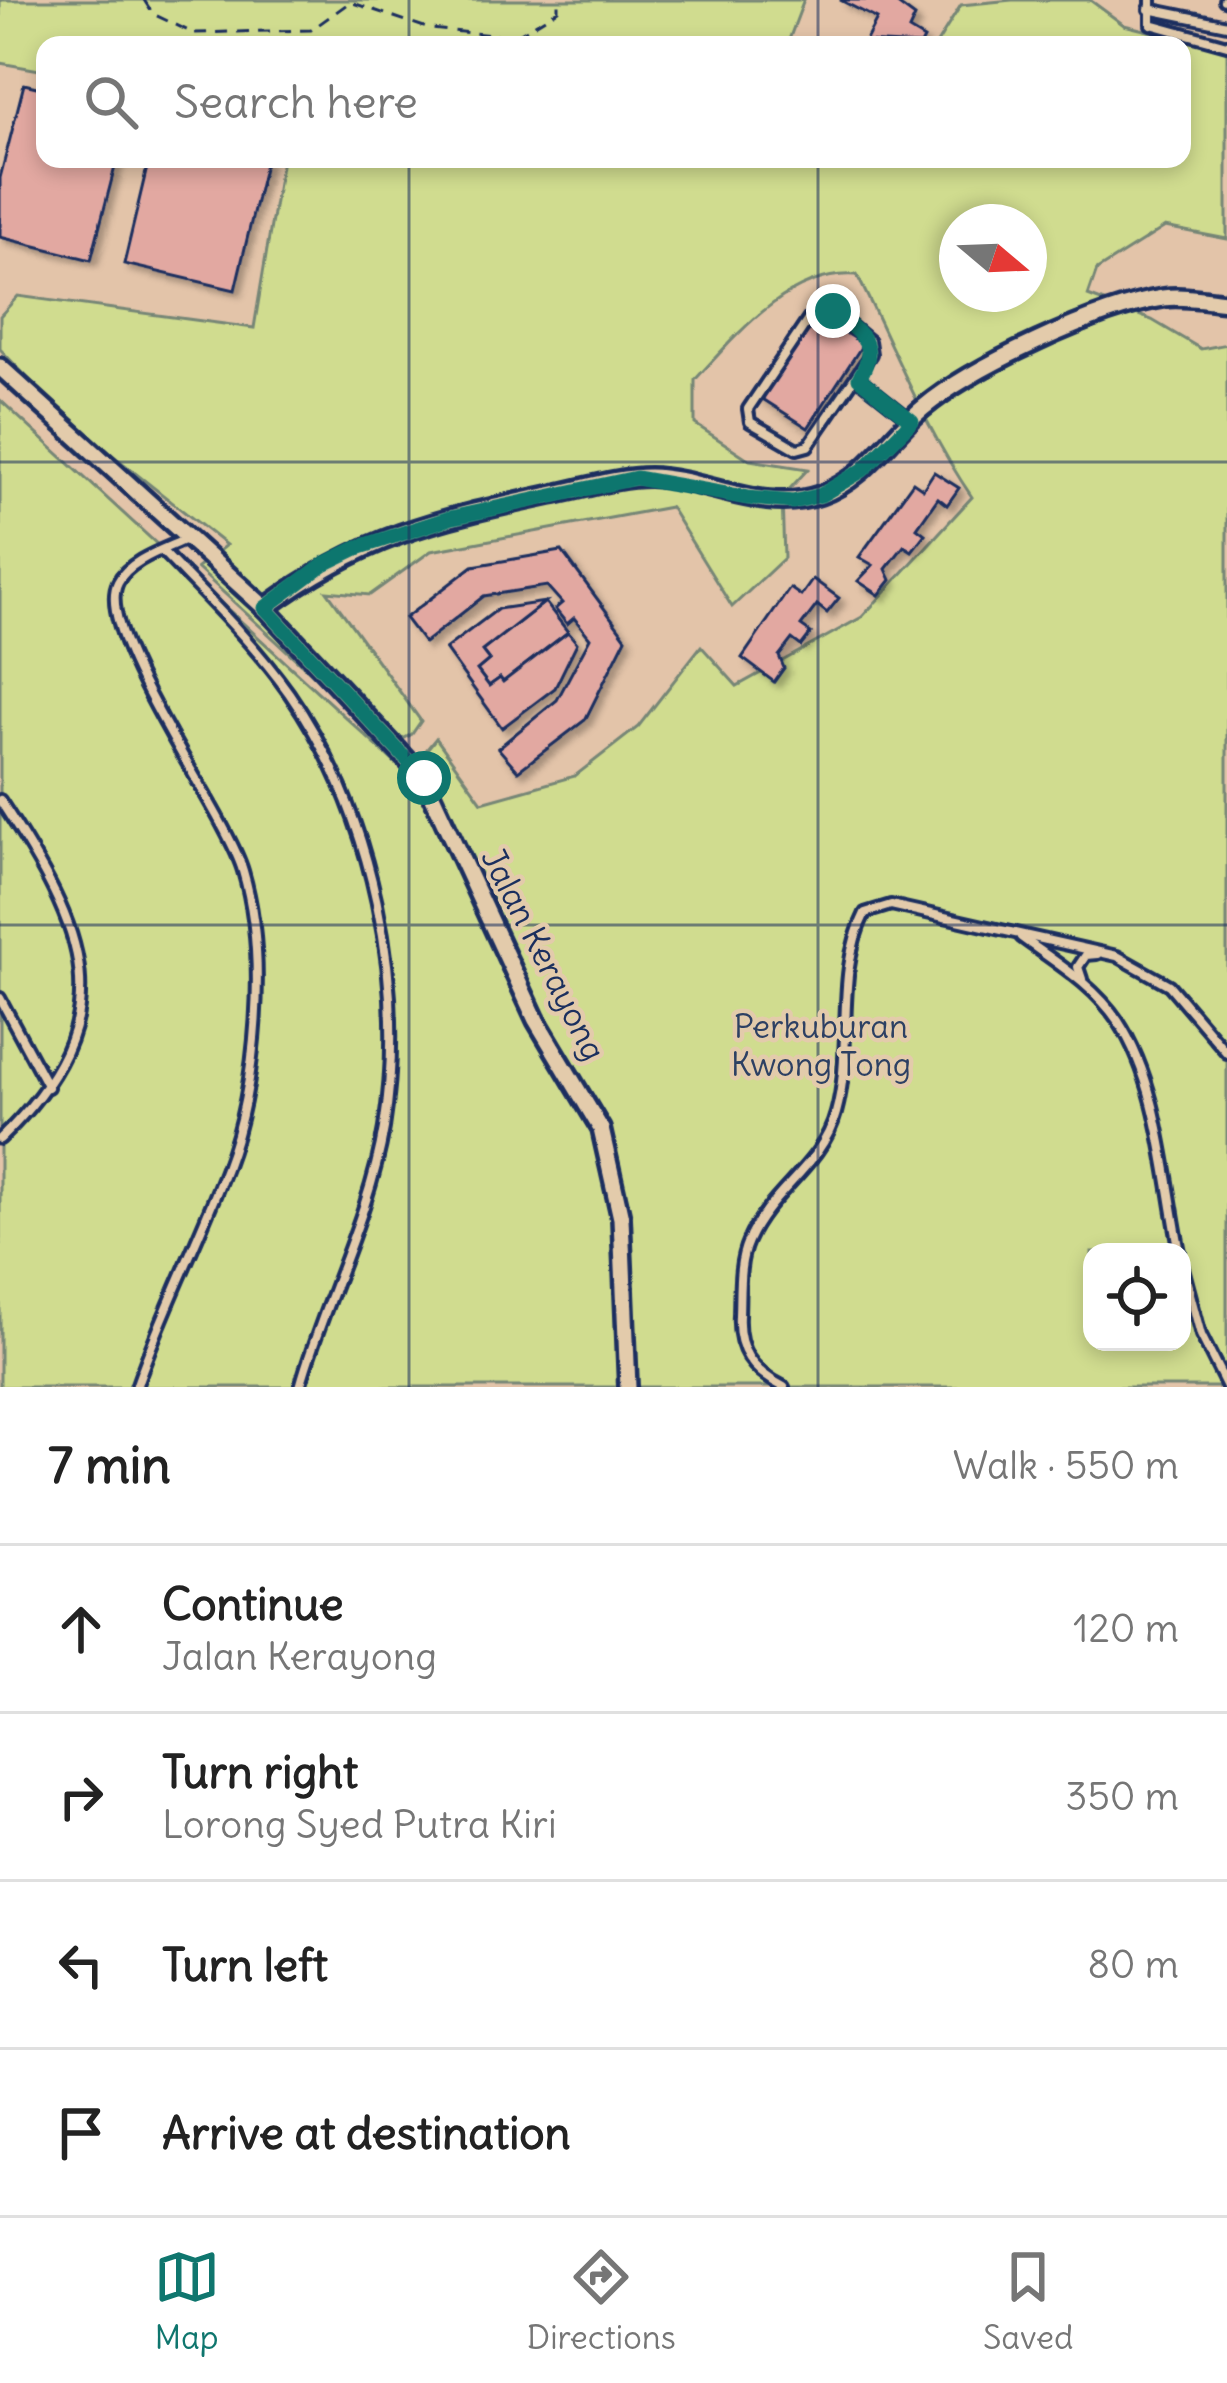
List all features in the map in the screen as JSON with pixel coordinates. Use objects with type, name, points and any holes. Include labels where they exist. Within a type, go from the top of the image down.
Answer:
[{"type":"street","points":[[265,608],[324,564],[357,548],[450,518],[636,478],[748,498],[793,502],[821,495],[863,470],[912,421],[968,377],[1130,306],[1167,297],[1227,302]]},
{"type":"street","name":"Jalan Kerayong","points":[[0,367],[265,608],[424,778],[443,810],[491,931],[602,1129],[621,1218],[628,1387]]},
{"type":"lane","points":[[1227,25],[1150,4],[1151,24],[1227,45]]},
{"type":"lane","points":[[814,311],[833,311],[869,341],[871,354],[859,378],[803,449],[750,422],[748,409],[814,311]]},
{"type":"lane","points":[[859,378],[912,421]]},
{"type":"lane","points":[[136,1387],[241,1120],[256,960],[243,868],[211,800],[160,717],[127,646],[115,603],[117,583],[134,565],[186,539]]},
{"type":"lane","points":[[162,550],[258,651],[313,733],[358,833],[387,969],[390,1064],[384,1129],[363,1210],[300,1387]]},
{"type":"lane","points":[[0,800],[55,889],[77,944],[83,977],[64,1057],[49,1089],[0,1139]]},
{"type":"lane","points":[[784,1387],[761,1376],[738,1337],[742,1265],[747,1242],[771,1203],[828,1145],[840,1097],[851,941],[865,913],[891,905],[1117,956],[1169,985],[1227,1053]]},
{"type":"lane","points":[[1015,932],[1090,988]]},
{"type":"lane","points":[[1117,956],[1086,955],[1078,968],[1118,1021],[1135,1054],[1178,1243]]},
{"type":"lane","points":[[0,998],[49,1089]]},
{"type":"lane","points":[[1191,1298],[1201,1335],[1227,1387]]},
{"type":"path","points":[[144,0],[153,14],[193,33],[311,29],[350,1],[430,29],[504,36]]},
{"type":"path","points":[[516,36],[558,10],[558,0]]},
{"type":"green space","points":[[0,0],[804,0],[790,36],[36,36],[36,69],[0,63]]},
{"type":"green space","name":"Perkuburan Kwong Tong","points":[[1090,0],[1124,25],[1169,36],[942,36],[961,5]]},
{"type":"green space","name":"Perkuburan Kwong Tong","points":[[1191,41],[1227,50],[1227,239],[1165,227],[1097,270],[1088,296],[1152,320],[1201,349],[1227,344],[1227,1387],[0,1387],[0,400],[418,784],[410,770],[436,738],[482,802],[575,776],[638,727],[701,646],[737,686],[862,617],[972,497],[925,417],[857,275],[809,283],[767,308],[695,380],[695,424],[750,460],[808,469],[782,497],[784,558],[732,607],[670,507],[431,551],[370,595],[327,591],[421,721],[412,734],[390,746],[197,568],[226,545],[67,419],[0,349],[0,316],[18,296],[254,328],[281,168],[1191,168]]},
{"type":"building","points":[[840,0],[892,0],[915,17],[909,30],[919,36],[868,36],[877,19]]},
{"type":"building","points":[[24,84],[36,87],[36,168],[115,168],[91,260],[0,237],[0,178]]},
{"type":"building","points":[[147,168],[264,168],[235,290],[124,264]]},
{"type":"building","points":[[813,313],[863,344],[808,428],[758,396]]},
{"type":"building","points":[[934,472],[959,488],[947,505],[938,498],[917,528],[925,534],[912,551],[904,546],[886,569],[891,580],[879,595],[858,581],[873,565],[859,557],[913,482],[923,489]]},
{"type":"building","points":[[562,551],[626,638],[585,720],[518,771],[498,748],[557,700],[590,638],[574,618],[567,624],[555,609],[562,603],[547,586],[484,596],[424,643],[405,618],[473,566]]},
{"type":"building","points":[[813,579],[839,598],[827,613],[817,605],[801,626],[811,633],[801,646],[792,639],[779,656],[784,668],[774,682],[742,658],[790,588],[801,596]]},
{"type":"building","points":[[545,602],[568,632],[503,682],[500,678],[489,686],[477,670],[489,660],[482,651]]},
{"type":"building","points":[[545,602],[482,651],[489,660],[477,670],[489,686],[500,678],[503,682],[568,632],[577,643],[555,688],[502,728],[445,649],[498,609]]},
{"type":"route","points":[[424,778],[265,608],[324,564],[402,532],[636,478],[655,477],[748,498],[793,502],[821,495],[863,470],[912,421],[859,378],[871,354],[869,341],[833,311]]}]
